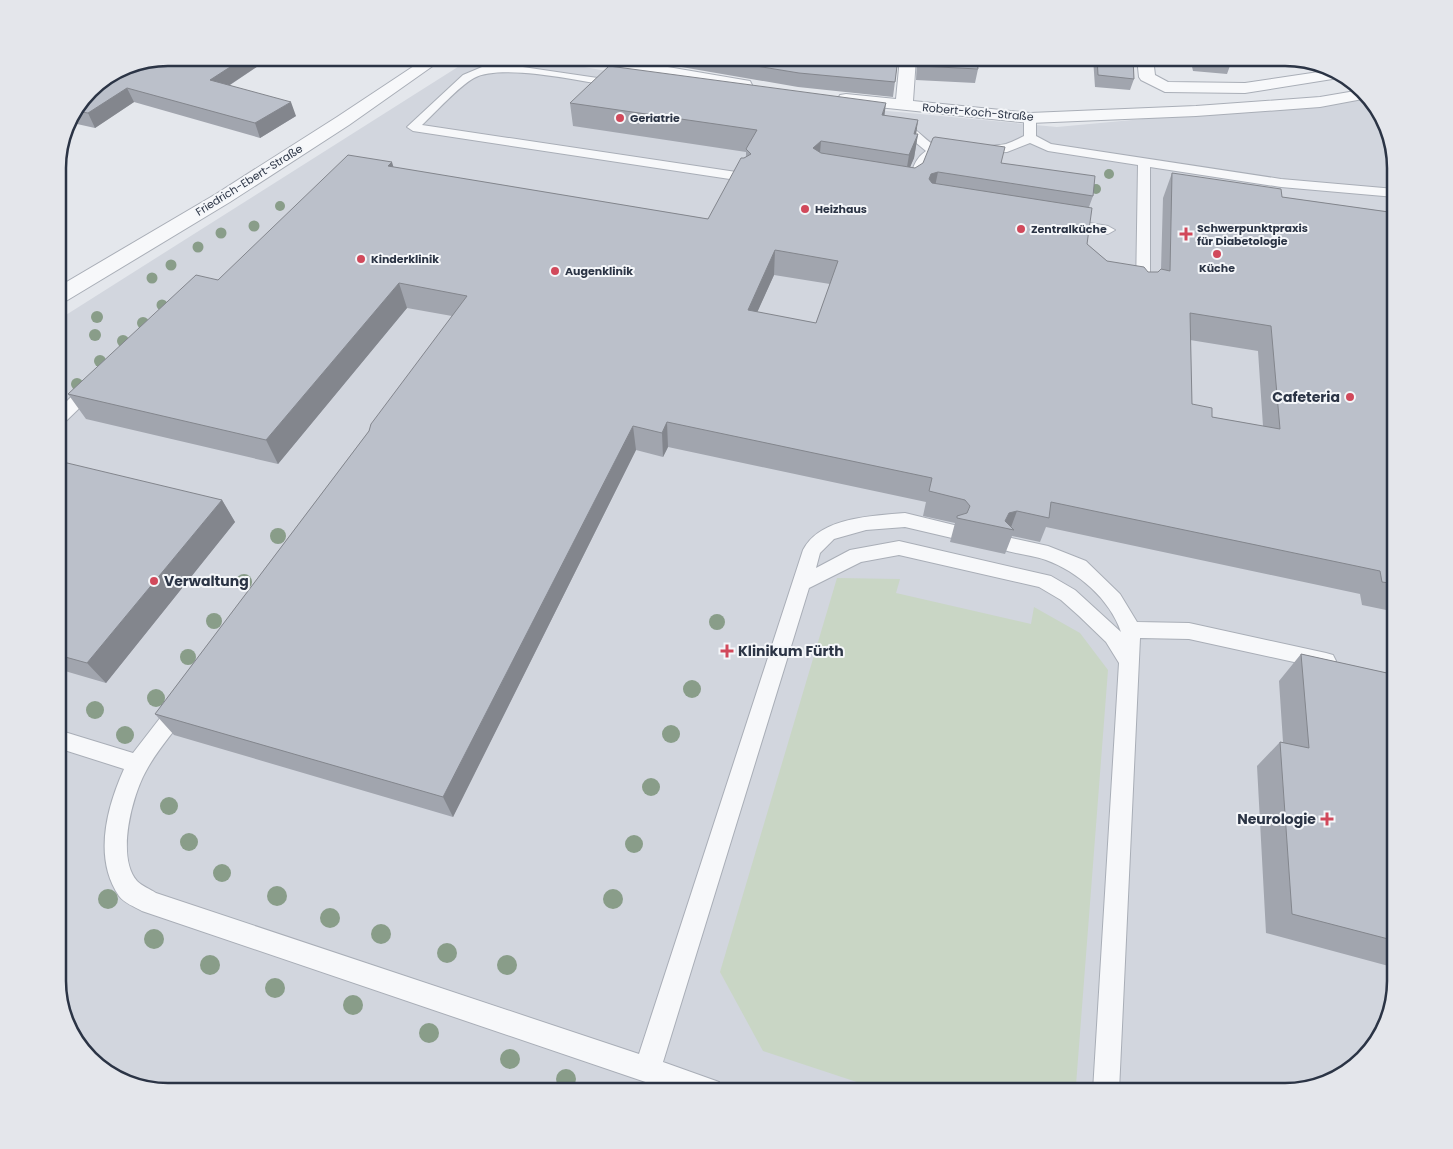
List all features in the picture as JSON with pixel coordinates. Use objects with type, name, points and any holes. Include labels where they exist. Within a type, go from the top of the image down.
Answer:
[{"type":"street","name":"Friedrich-Ebert-Straße","points":[[66,291],[223,198],[344,121],[424,66]]},
{"type":"street","points":[[634,66],[760,88]]},
{"type":"street","points":[[904,105],[907,66]]},
{"type":"street","points":[[1146,66],[1147,77],[1165,87],[1244,88],[1327,76]]},
{"type":"street","name":"Robert-Koch-Straße","points":[[827,97],[1030,118],[1196,111],[1320,102],[1356,96]]},
{"type":"lane","points":[[632,86],[516,69],[482,70],[467,77],[414,127],[744,177]]},
{"type":"lane","points":[[1030,118],[1030,138]]},
{"type":"lane","points":[[884,122],[907,128],[934,150],[948,152],[1006,148],[1030,138],[1048,147],[1144,163],[1281,183],[1387,192]]},
{"type":"lane","points":[[893,183],[911,186],[922,159],[934,150]]},
{"type":"lane","points":[[1143,292],[1144,163]]},
{"type":"lane","points":[[1048,220],[1108,230]]},
{"type":"lane","points":[[66,411],[105,374]]},
{"type":"lane","points":[[646,1070],[812,550],[828,534],[866,523],[905,520],[952,531]]},
{"type":"lane","points":[[1007,544],[1048,553],[1078,566],[1114,599],[1130,630],[1106,1083]]},
{"type":"lane","points":[[801,584],[857,555],[899,548],[1044,581],[1068,595],[1093,616],[1113,636],[1129,661]]},
{"type":"lane","points":[[1130,630],[1189,631],[1348,666]]},
{"type":"lane","points":[[191,693],[138,764],[122,807],[115,839],[120,874],[130,889],[150,903],[684,1083]]},
{"type":"lane","points":[[66,742],[138,764]]},
{"type":"shaded area","name":"Klinikum Fürth","points":[[459,66],[578,66],[771,100],[1057,127],[1360,99],[1370,111],[1381,135],[1385,148],[1387,168],[1387,981],[1385,1001],[1373,1032],[1357,1053],[1336,1069],[1311,1079],[1285,1083],[168,1083],[135,1077],[111,1066],[83,1038],[74,1020],[66,988],[66,315]]},
{"type":"green space","points":[[837,578],[900,579],[896,593],[1031,624],[1034,607],[1080,633],[1108,670],[1076,1083],[860,1083],[763,1051],[720,972]]},
{"type":"building","points":[[161,66],[232,66],[210,80],[291,102],[255,123],[127,88],[88,113],[82,112],[91,101],[111,83],[129,74]]},
{"type":"building","points":[[609,66],[886,103],[882,115],[918,120],[914,134],[918,134],[909,155],[821,141],[813,148],[821,153],[915,168],[923,163],[935,137],[1005,147],[1001,163],[1095,176],[1093,196],[938,172],[931,174],[929,179],[932,183],[1092,208],[1087,244],[1107,261],[1144,267],[1148,272],[1158,272],[1161,269],[1170,271],[1172,173],[1281,189],[1282,197],[1387,212],[1387,583],[1382,582],[1380,571],[1051,502],[1049,518],[1017,511],[1009,513],[1005,521],[1014,530],[957,518],[957,516],[967,513],[970,506],[965,500],[929,491],[932,478],[667,422],[662,433],[633,426],[443,797],[155,714],[369,431],[371,424],[467,296],[399,283],[266,440],[68,394],[196,275],[218,280],[348,155],[392,162],[388,166],[708,219],[741,158],[751,154],[746,149],[757,130],[570,103]],"holes":[[[775,250],[838,261],[816,323],[748,310]],[[1190,313],[1271,326],[1280,429],[1212,417],[1212,408],[1192,404]]]},
{"type":"building","points":[[756,66],[897,66],[895,82],[799,73]]},
{"type":"building","points":[[919,66],[978,66],[978,69]]},
{"type":"building","points":[[1097,66],[1133,66],[1134,79],[1098,75]]},
{"type":"building","name":"Verwaltung","points":[[66,463],[222,500],[87,663],[66,657]]},
{"type":"building","name":"Neurologie","points":[[1301,654],[1387,673],[1387,939],[1292,914],[1280,742],[1309,748]]},
{"type":"place","name":"Geriatrie","points":[[620,118]]},
{"type":"place","name":"Heizhaus","points":[[805,209]]},
{"type":"place","name":"Zentralküche","points":[[1021,229]]},
{"type":"place","name":"Schwerpunktpraxis für Diabetologie","points":[[1186,234]]},
{"type":"place","name":"Küche","points":[[1217,254]]},
{"type":"place","name":"Kinderklinik","points":[[361,259]]},
{"type":"place","name":"Augenklinik","points":[[555,271]]},
{"type":"place","name":"Cafeteria","points":[[1350,397]]},
{"type":"place","name":"Verwaltung","points":[[154,581]]},
{"type":"place","name":"Klinikum Fürth","points":[[727,651]]},
{"type":"place","name":"Neurologie","points":[[1327,819]]}]
